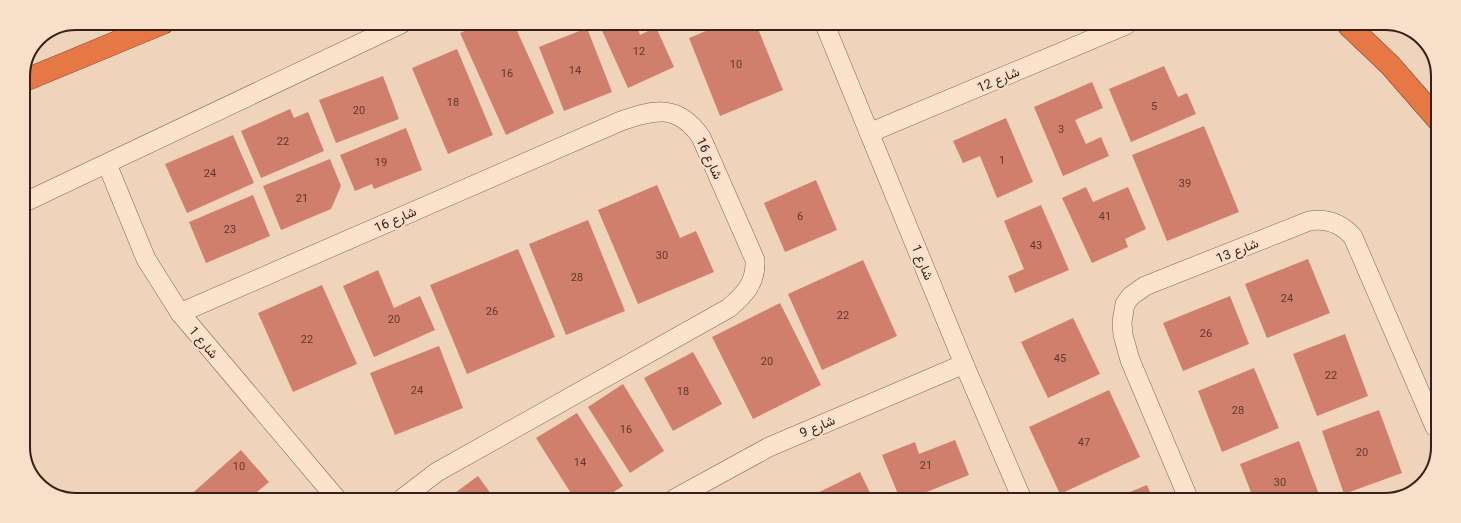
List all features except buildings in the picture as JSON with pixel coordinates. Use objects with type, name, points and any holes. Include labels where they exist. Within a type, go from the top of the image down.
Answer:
[{"type":"highway","points":[[30,78],[123,30]]},
{"type":"highway","points":[[44,71],[146,30]]},
{"type":"highway","points":[[1353,30],[1390,65],[1431,112]]},
{"type":"street","points":[[30,200],[387,30]]},
{"type":"street","name":"شارع 1","points":[[827,30],[964,364],[1019,493]]},
{"type":"street","name":"شارع 12","points":[[869,133],[1114,30]]},
{"type":"street","name":"شارع 16","points":[[180,313],[621,121],[655,111],[667,112],[682,117],[693,126],[701,137],[754,260],[755,273],[745,293],[728,308],[437,472],[410,493]]},
{"type":"street","name":"شارع 1","points":[[107,164],[146,259],[180,313],[332,493]]},
{"type":"street","name":"شارع 13","points":[[1186,493],[1130,360],[1122,322],[1125,304],[1131,296],[1144,286],[1310,221],[1322,220],[1338,224],[1346,229],[1353,237],[1431,416]]},
{"type":"street","name":"شارع 9","points":[[683,493],[769,447],[964,364]]}]
